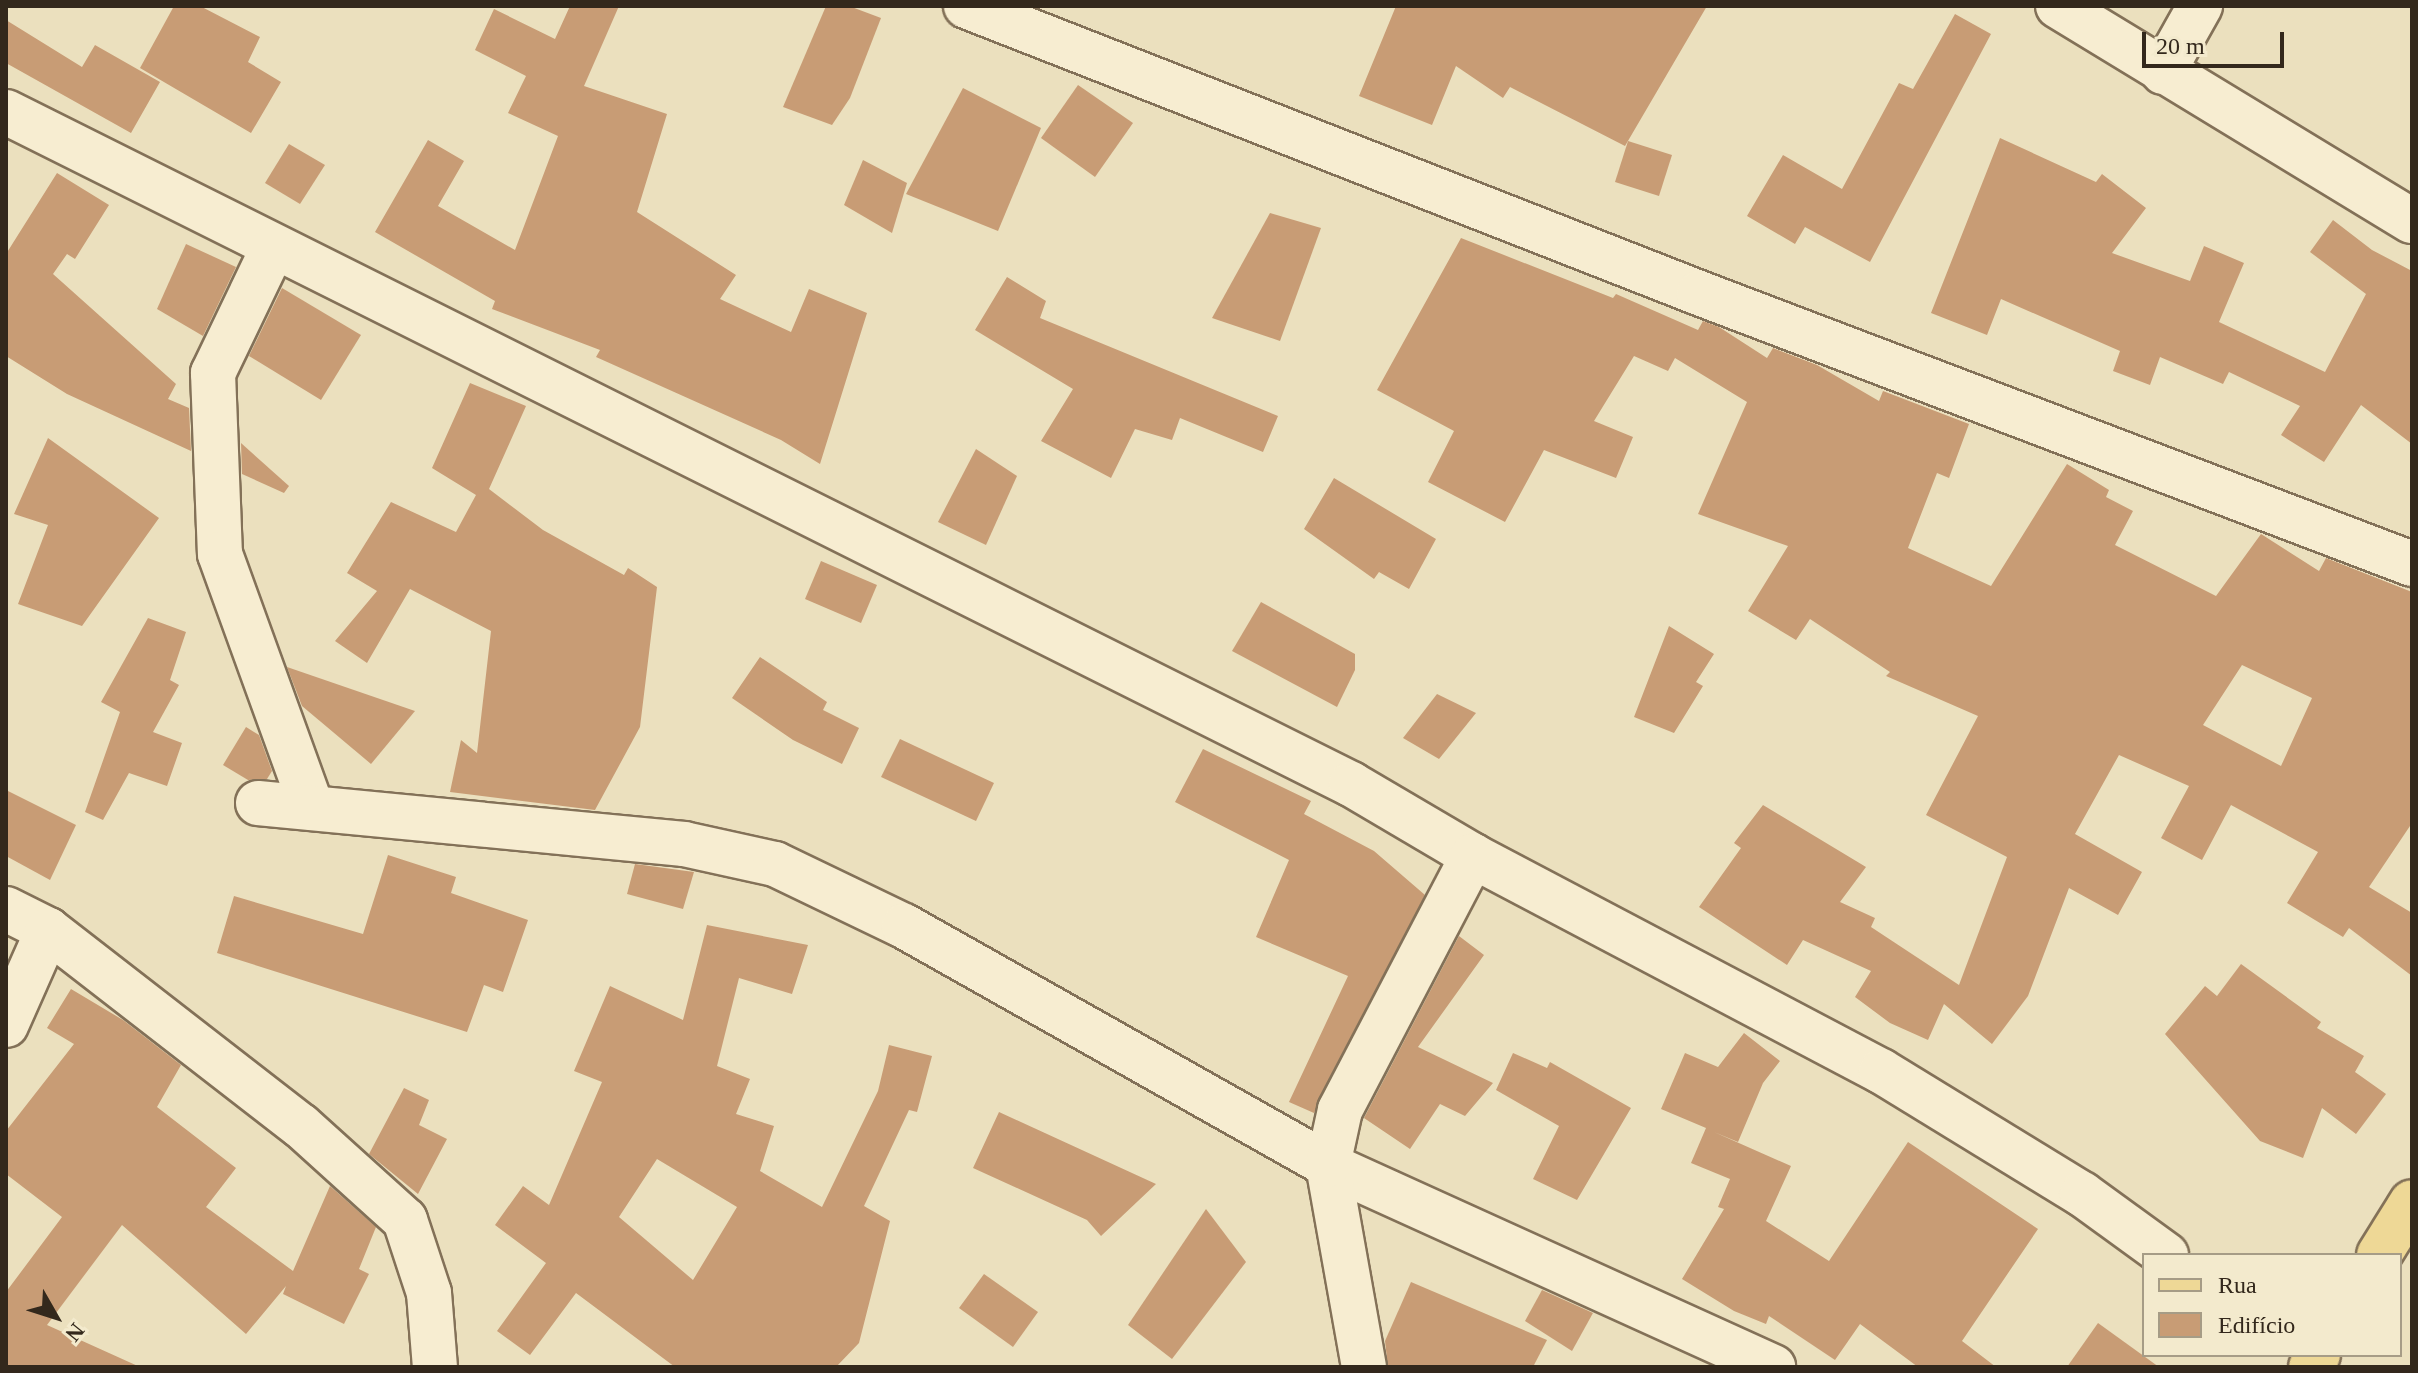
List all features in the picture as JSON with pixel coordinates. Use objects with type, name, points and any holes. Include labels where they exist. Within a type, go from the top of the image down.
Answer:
[{"type":"main road","points":[[2380,1253],[2412,1202]]},
{"type":"street","points":[[966,6],[1699,293],[2412,564]]},
{"type":"street","points":[[2058,6],[2412,221]]},
{"type":"street","points":[[2163,72],[2200,6]]},
{"type":"street","points":[[6,112],[273,248],[959,585],[1351,784],[1473,856],[1881,1071],[2082,1194],[2163,1253]]},
{"type":"street","points":[[273,248],[213,373],[220,554],[312,808]]},
{"type":"street","points":[[258,803],[684,844],[775,864],[904,926],[1328,1165],[1773,1367]]},
{"type":"street","points":[[1364,1367],[1328,1165],[1340,1110],[1473,856]]},
{"type":"street","points":[[6,909],[48,930],[301,1126],[405,1220],[429,1293],[435,1367]]},
{"type":"street","points":[[6,1025],[48,930]]},
{"type":"building","points":[[174,6],[200,6],[260,37],[248,62],[281,82],[251,133],[140,68]]},
{"type":"building","points":[[570,6],[619,6],[584,86],[667,114],[637,212],[736,275],[720,299],[791,332],[809,289],[867,313],[820,464],[781,440],[596,357],[600,350],[492,309],[495,301],[375,232],[428,140],[464,161],[438,206],[515,250],[558,136],[508,113],[526,76],[475,50],[494,9],[555,39]]},
{"type":"building","points":[[826,6],[849,6],[881,18],[850,98],[832,125],[783,107]]},
{"type":"building","points":[[1396,6],[1707,6],[1625,146],[1510,87],[1503,98],[1456,66],[1432,125],[1359,96]]},
{"type":"building","points":[[1955,14],[1991,34],[1870,262],[1805,227],[1795,244],[1747,216],[1783,155],[1842,189],[1899,83],[1913,89]]},
{"type":"building","points":[[6,20],[82,67],[95,45],[160,82],[131,133],[6,63]]},
{"type":"building","points":[[1078,85],[1133,123],[1095,177],[1041,138]]},
{"type":"building","points":[[963,88],[1041,128],[998,231],[906,194]]},
{"type":"building","points":[[2000,138],[2096,182],[2102,174],[2146,208],[2112,253],[2190,281],[2204,246],[2244,263],[2219,322],[2325,372],[2366,294],[2310,252],[2333,220],[2372,250],[2412,271],[2412,444],[2361,405],[2324,462],[2281,435],[2300,406],[2229,372],[2223,384],[2160,357],[2150,385],[2113,371],[2120,351],[2001,299],[1987,335],[1931,313]]},
{"type":"building","points":[[1628,141],[1672,155],[1659,196],[1615,182]]},
{"type":"building","points":[[289,144],[325,165],[300,204],[265,183]]},
{"type":"building","points":[[863,160],[907,183],[892,233],[844,205]]},
{"type":"building","points":[[57,173],[109,205],[75,259],[67,254],[53,274],[176,384],[168,399],[189,408],[191,451],[67,394],[6,356],[6,254]]},
{"type":"building","points":[[1270,213],[1321,228],[1280,341],[1212,318]]},
{"type":"building","points":[[1461,238],[1613,298],[1616,294],[1698,330],[1703,321],[1719,327],[1767,358],[1773,348],[1817,365],[1879,401],[1883,391],[1969,424],[1949,478],[1937,473],[1908,548],[1991,586],[2067,464],[2109,490],[2106,497],[2133,511],[2115,545],[2216,596],[2261,534],[2319,571],[2326,558],[2412,592],[2412,823],[2369,887],[2412,913],[2412,976],[2349,928],[2343,937],[2287,903],[2318,852],[2231,805],[2202,860],[2161,838],[2189,786],[2119,755],[2075,834],[2142,872],[2118,915],[2069,888],[2028,996],[1992,1044],[1944,1004],[1928,1040],[1890,1023],[1855,997],[1871,971],[1803,940],[1787,965],[1699,907],[1741,848],[1734,843],[1763,805],[1866,867],[1840,902],[1875,918],[1871,927],[1959,985],[2007,857],[1926,815],[1978,716],[1886,676],[1890,672],[1810,619],[1796,640],[1748,611],[1788,546],[1698,514],[1747,402],[1675,358],[1668,371],[1634,356],[1594,421],[1633,437],[1616,478],[1544,450],[1505,522],[1428,482],[1454,431],[1377,390]],"holes":[[[2242,665],[2312,698],[2281,766],[2203,725]]]},
{"type":"building","points":[[186,244],[236,267],[203,336],[157,309]]},
{"type":"building","points":[[1007,277],[1046,301],[1040,318],[1278,416],[1263,452],[1180,418],[1172,440],[1135,429],[1111,478],[1041,441],[1073,389],[975,330]]},
{"type":"building","points":[[282,288],[361,335],[321,400],[249,356]]},
{"type":"building","points":[[470,383],[526,406],[489,489],[543,530],[624,575],[628,568],[657,587],[640,727],[595,810],[450,792],[461,740],[477,753],[491,631],[410,589],[367,663],[335,641],[377,591],[347,573],[391,502],[456,532],[476,495],[432,468]]},
{"type":"building","points":[[48,438],[159,518],[82,626],[18,604],[48,525],[14,514]]},
{"type":"building","points":[[241,443],[289,486],[284,493],[242,474]]},
{"type":"building","points":[[976,449],[1017,476],[986,545],[938,522]]},
{"type":"building","points":[[1334,478],[1436,539],[1409,589],[1379,572],[1374,579],[1304,529]]},
{"type":"building","points":[[821,561],[877,585],[861,623],[805,599]]},
{"type":"building","points":[[1261,602],[1355,654],[1355,670],[1337,707],[1232,651]]},
{"type":"building","points":[[148,618],[186,632],[170,680],[179,685],[153,732],[182,743],[167,786],[129,773],[103,820],[85,812],[120,712],[101,702]]},
{"type":"building","points":[[1669,626],[1714,654],[1696,682],[1703,686],[1674,733],[1634,717]]},
{"type":"building","points":[[760,657],[827,702],[823,710],[859,728],[842,764],[793,740],[732,698]]},
{"type":"building","points":[[287,667],[415,711],[371,764],[302,706]]},
{"type":"building","points":[[1437,694],[1476,713],[1439,759],[1403,738]]},
{"type":"building","points":[[246,727],[259,735],[272,771],[267,779],[248,780],[223,765]]},
{"type":"building","points":[[900,739],[994,783],[976,821],[881,777]]},
{"type":"building","points":[[1203,749],[1311,801],[1304,814],[1374,851],[1425,895],[1314,1113],[1289,1102],[1348,976],[1256,937],[1289,860],[1175,802]]},
{"type":"building","points":[[6,790],[76,825],[50,880],[6,856]]},
{"type":"building","points":[[388,855],[456,877],[451,893],[528,920],[503,992],[484,985],[467,1032],[217,953],[234,896],[363,934]]},
{"type":"building","points":[[635,864],[694,872],[683,909],[627,894]]},
{"type":"building","points":[[707,925],[808,945],[792,994],[739,978],[717,1066],[750,1079],[736,1114],[774,1126],[760,1171],[822,1207],[878,1091],[889,1045],[932,1056],[917,1112],[909,1110],[864,1206],[890,1221],[859,1343],[836,1367],[675,1367],[576,1293],[530,1355],[497,1331],[546,1263],[495,1225],[523,1186],[549,1205],[602,1082],[574,1071],[610,986],[683,1020]],"holes":[[[657,1159],[737,1207],[693,1280],[619,1217]]]},
{"type":"building","points":[[1459,936],[1484,955],[1418,1047],[1493,1083],[1465,1116],[1440,1104],[1410,1149],[1364,1118]]},
{"type":"building","points":[[2241,964],[2321,1022],[2317,1028],[2364,1056],[2355,1072],[2386,1094],[2356,1134],[2322,1108],[2303,1158],[2260,1141],[2165,1034],[2205,986],[2217,996]]},
{"type":"building","points":[[71,989],[123,1020],[181,1065],[157,1107],[236,1168],[206,1207],[293,1271],[330,1186],[376,1227],[359,1269],[369,1274],[344,1324],[283,1294],[286,1286],[246,1334],[122,1225],[47,1325],[140,1367],[6,1367],[6,1292],[62,1217],[6,1174],[6,1131],[74,1044],[47,1028]]},
{"type":"building","points":[[1744,1033],[1780,1061],[1763,1083],[1738,1142],[1714,1132],[1791,1166],[1766,1221],[1829,1261],[1908,1142],[2038,1229],[1962,1341],[1996,1367],[1918,1367],[1860,1324],[1835,1360],[1769,1316],[1766,1324],[1734,1311],[1682,1279],[1724,1209],[1718,1207],[1730,1179],[1691,1163],[1706,1128],[1661,1109],[1685,1053],[1718,1067]]},
{"type":"building","points":[[1513,1053],[1547,1068],[1550,1062],[1631,1108],[1577,1200],[1533,1179],[1559,1126],[1496,1090]]},
{"type":"building","points":[[404,1088],[429,1100],[419,1125],[447,1139],[418,1194],[369,1154]]},
{"type":"building","points":[[999,1112],[1156,1184],[1101,1236],[1087,1220],[973,1168]]},
{"type":"building","points":[[1206,1209],[1246,1262],[1172,1359],[1128,1325]]},
{"type":"building","points":[[984,1274],[1038,1312],[1013,1347],[959,1308]]},
{"type":"building","points":[[1411,1282],[1547,1340],[1533,1367],[1388,1367],[1385,1341]]},
{"type":"building","points":[[1542,1290],[1593,1313],[1572,1351],[1525,1321]]},
{"type":"building","points":[[2098,1323],[2159,1367],[2067,1367]]}]
